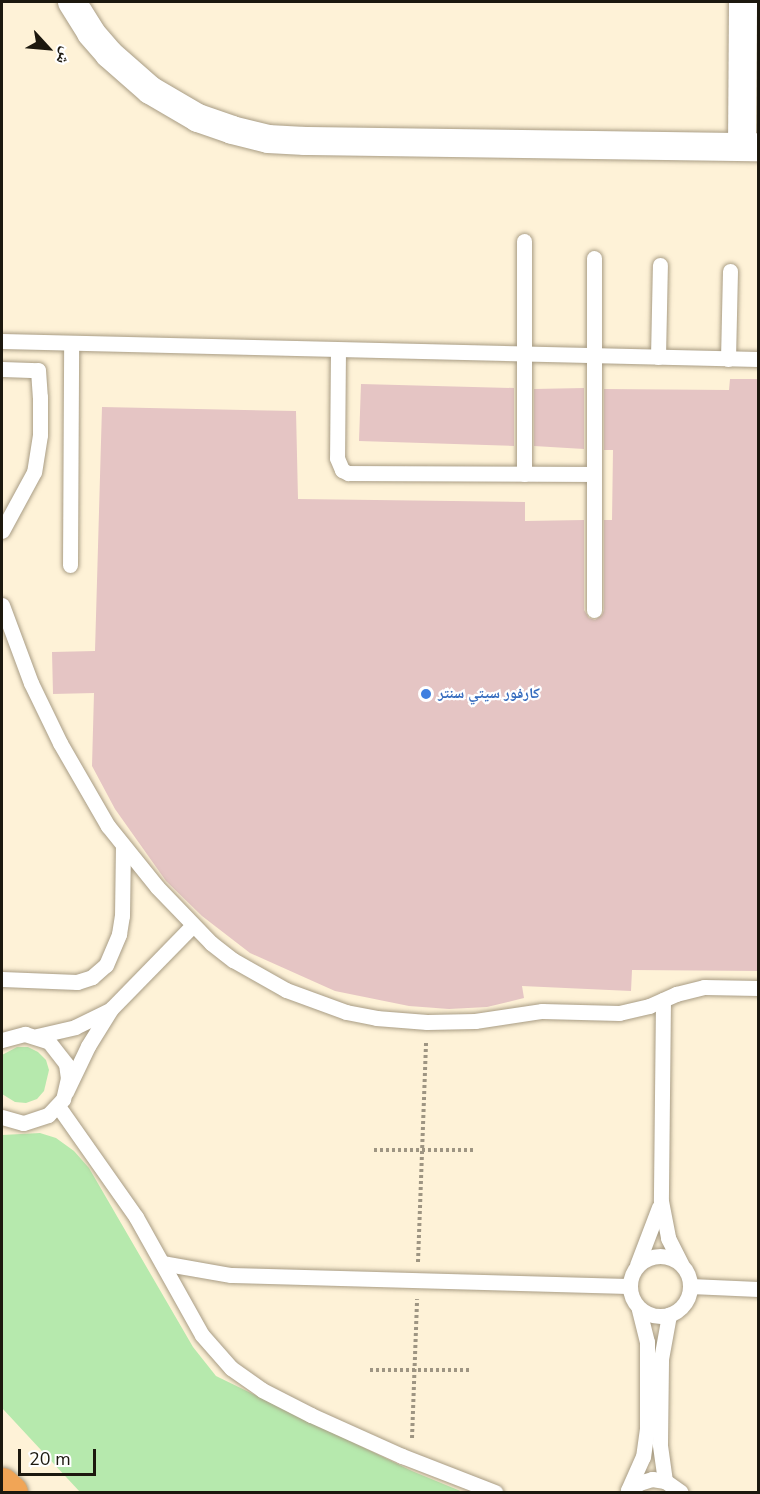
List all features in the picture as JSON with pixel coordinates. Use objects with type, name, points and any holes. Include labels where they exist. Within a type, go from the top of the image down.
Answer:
[{"type":"highway","points":[[2,1484],[10,1492]]},
{"type":"street","points":[[72,2],[109,54],[150,90],[198,118],[259,137],[305,141],[750,147],[743,2]]},
{"type":"lane","points":[[524,240],[524,474]]},
{"type":"lane","points":[[594,258],[594,610]]},
{"type":"lane","points":[[658,357],[660,265]]},
{"type":"lane","points":[[728,359],[730,271]]},
{"type":"lane","points":[[2,341],[759,359]]},
{"type":"lane","points":[[2,531],[34,472],[40,435],[35,342]]},
{"type":"lane","points":[[70,565],[71,344]]},
{"type":"lane","points":[[338,350],[337,459],[342,470],[355,474],[594,474]]},
{"type":"lane","points":[[2,369],[38,370]]},
{"type":"lane","points":[[2,605],[31,683],[60,743],[93,804],[123,847],[193,925],[233,960],[306,999],[376,1018],[426,1022],[476,1021],[542,1011],[619,1012],[649,1006],[704,987],[759,988]]},
{"type":"lane","points":[[2,979],[77,982],[92,977],[106,965],[119,934],[123,895],[123,847]]},
{"type":"lane","points":[[2,1117],[23,1123],[36,1121],[58,1106],[88,1046],[111,1009],[193,925]]},
{"type":"lane","points":[[639,1309],[659,1317],[669,1315],[684,1304],[690,1286],[688,1274],[668,1238],[661,1201],[663,1000]]},
{"type":"lane","points":[[2,1040],[13,1035],[37,1036],[84,1023],[111,1009]]},
{"type":"lane","points":[[37,1036],[49,1042],[66,1064],[68,1078],[66,1092]]},
{"type":"lane","points":[[58,1106],[115,1183],[202,1335],[231,1368],[275,1396],[411,1460],[495,1492]]},
{"type":"lane","points":[[627,1491],[643,1457],[647,1428],[647,1342],[639,1309],[632,1299],[629,1287],[631,1275],[637,1265],[661,1201]]},
{"type":"lane","points":[[637,1265],[647,1258],[659,1255],[671,1257],[681,1264]]},
{"type":"lane","points":[[162,1263],[231,1275],[629,1287]]},
{"type":"lane","points":[[690,1286],[759,1289]]},
{"type":"lane","points":[[665,1481],[660,1444],[660,1371],[661,1345],[669,1315]]},
{"type":"lane","points":[[627,1491],[639,1483],[652,1479],[665,1481],[681,1492]]},
{"type":"path","points":[[411,1460],[426,1022]]},
{"type":"path","points":[[374,1150],[476,1150]]},
{"type":"path","points":[[370,1370],[471,1370]]},
{"type":"green space","points":[[17,1047],[28,1047],[38,1052],[46,1060],[49,1070],[44,1091],[37,1099],[26,1103],[15,1102],[2,1094],[2,1055]]},
{"type":"green space","points":[[40,1133],[56,1138],[74,1151],[89,1168],[193,1347],[216,1376],[412,1471],[463,1492],[80,1492],[2,1408],[2,1135]]},
{"type":"building","name":"كارفور سيتي سنتر","points":[[730,379],[759,379],[759,971],[632,970],[631,991],[522,986],[524,998],[487,1007],[449,1009],[409,1006],[335,991],[250,953],[202,916],[166,881],[115,809],[92,766],[94,693],[53,694],[52,652],[95,651],[102,407],[296,411],[298,499],[525,502],[525,521],[584,520],[584,610],[589,618],[595,620],[602,615],[604,610],[604,520],[612,520],[613,450],[604,450],[604,389],[729,390]]},
{"type":"building","points":[[361,384],[514,388],[514,446],[359,441]]},
{"type":"building","points":[[584,388],[584,449],[534,446],[534,389]]},
{"type":"place","name":"كارفور سيتي سنتر","points":[[426,694]]}]
